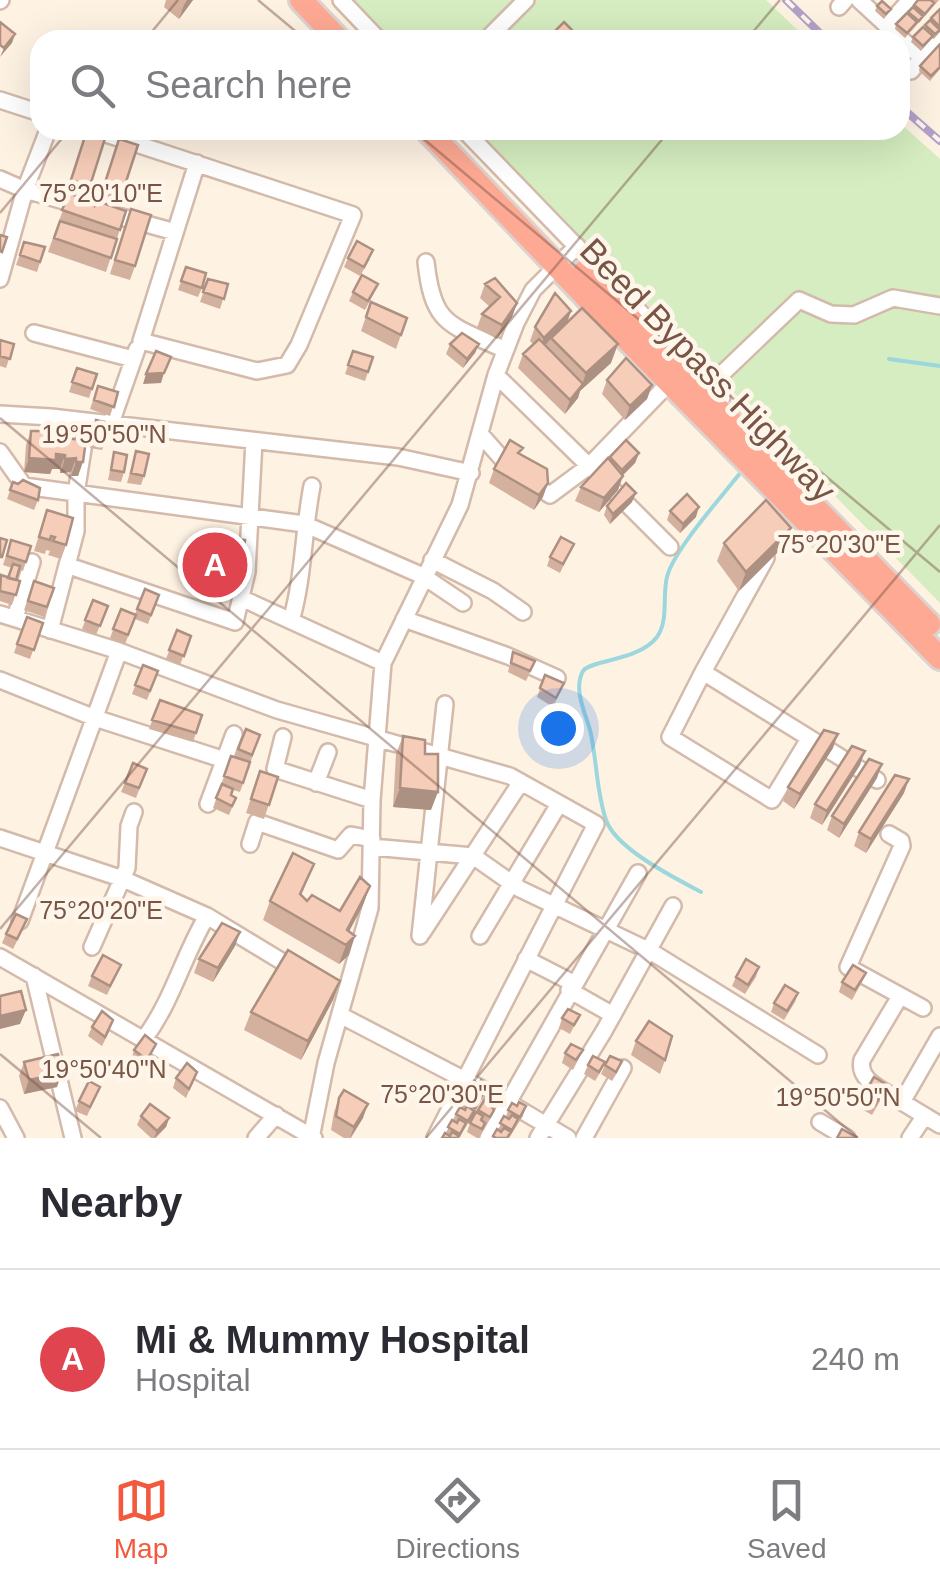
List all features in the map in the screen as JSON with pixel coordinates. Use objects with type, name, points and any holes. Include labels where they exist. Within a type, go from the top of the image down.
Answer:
[{"type":"highway","points":[[301,0],[330,30]]},
{"type":"highway","points":[[321,0],[349,30]]},
{"type":"highway","name":"Beed Bypass Highway","points":[[438,140],[707,389],[828,514],[940,658]]},
{"type":"highway","name":"Beed Bypass Highway","points":[[455,140],[563,259],[666,386],[794,517],[940,636]]},
{"type":"street","points":[[287,0],[316,30]]},
{"type":"street","points":[[342,0],[370,30]]},
{"type":"street","points":[[859,0],[891,30]]},
{"type":"street","points":[[887,26],[910,0]]},
{"type":"street","points":[[494,30],[517,3]]},
{"type":"street","points":[[910,71],[940,36]]},
{"type":"street","points":[[910,47],[922,58]]},
{"type":"street","points":[[0,100],[30,110]]},
{"type":"street","points":[[0,279],[25,190],[44,140]]},
{"type":"street","points":[[126,140],[353,215],[287,364],[257,371],[141,341]]},
{"type":"street","points":[[426,140],[563,259]]},
{"type":"street","points":[[472,140],[563,259]]},
{"type":"street","points":[[110,426],[141,341],[196,162]]},
{"type":"street","points":[[0,180],[175,232]]},
{"type":"street","points":[[0,957],[312,1138],[326,1064],[370,908],[372,800],[383,663],[422,576],[460,505],[504,350],[533,290],[563,259]]},
{"type":"street","points":[[426,262],[436,311],[457,328],[504,350]]},
{"type":"street","points":[[707,389],[799,300],[831,314],[854,314],[893,298],[940,306]]},
{"type":"street","points":[[34,333],[133,359]]},
{"type":"street","points":[[496,375],[670,547]]},
{"type":"street","points":[[482,436],[514,473],[550,496],[589,466],[666,386]]},
{"type":"street","points":[[0,414],[398,457],[471,474]]},
{"type":"street","points":[[50,630],[76,530],[76,494],[88,422]]},
{"type":"street","points":[[69,566],[235,622],[247,572],[254,440]]},
{"type":"street","points":[[0,452],[24,486],[304,524],[422,576],[464,603]]},
{"type":"street","points":[[291,621],[302,580],[304,524],[312,486]]},
{"type":"street","points":[[771,550],[670,738],[772,800],[809,739]]},
{"type":"street","points":[[432,560],[523,612]]},
{"type":"street","points":[[32,562],[8,616],[277,710],[510,776],[596,824],[435,1138]]},
{"type":"street","points":[[889,594],[940,621]]},
{"type":"street","points":[[889,594],[940,671]]},
{"type":"street","points":[[240,598],[383,663]]},
{"type":"street","points":[[404,619],[557,678]]},
{"type":"street","points":[[20,921],[119,652]]},
{"type":"street","points":[[703,672],[877,780]]},
{"type":"street","points":[[0,680],[96,718],[232,762]]},
{"type":"street","points":[[445,704],[420,936],[521,782]]},
{"type":"street","points":[[208,804],[232,762],[234,734]]},
{"type":"street","points":[[283,737],[275,768],[372,800]]},
{"type":"street","points":[[316,783],[328,752]]},
{"type":"street","points":[[480,936],[559,804]]},
{"type":"street","points":[[92,947],[123,880],[134,812]]},
{"type":"street","points":[[250,844],[257,822],[338,850],[351,835],[372,843],[430,853],[473,856],[512,883],[650,951],[818,1055]]},
{"type":"street","points":[[889,834],[902,846],[848,967],[923,1008]]},
{"type":"street","points":[[0,838],[123,880],[207,916],[314,981]]},
{"type":"street","points":[[488,1138],[638,872]]},
{"type":"street","points":[[542,1131],[673,906]]},
{"type":"street","points":[[144,1038],[163,1014],[193,939],[207,916]]},
{"type":"street","points":[[526,959],[613,1015]]},
{"type":"street","points":[[34,976],[72,1131],[90,1138]]},
{"type":"street","points":[[329,990],[342,1007],[466,1082],[509,1102],[542,1131],[568,1138]]},
{"type":"street","points":[[899,998],[860,1069],[864,1077],[940,1125]]},
{"type":"street","points":[[902,1102],[940,1036]]},
{"type":"street","points":[[584,1138],[623,1068]]},
{"type":"street","points":[[0,1108],[17,1137]]},
{"type":"street","points":[[256,1138],[276,1114]]},
{"type":"street","points":[[910,1138],[924,1116]]},
{"type":"street","points":[[820,1122],[847,1138]]},
{"type":"green space","points":[[348,0],[766,0],[798,30],[377,30]]},
{"type":"green space","points":[[910,132],[940,159],[940,603],[486,140],[910,140]]},
{"type":"building","points":[[918,0],[934,3],[925,14],[914,5]]},
{"type":"building","points":[[882,1],[891,9],[886,14],[877,6]]},
{"type":"building","points":[[913,7],[923,16],[919,21],[908,12]]},
{"type":"building","points":[[940,9],[940,27],[931,18]]},
{"type":"building","points":[[907,13],[917,22],[910,30],[896,24]]},
{"type":"building","points":[[930,20],[940,30],[935,34],[925,25]]},
{"type":"building","points":[[0,22],[15,34],[4,48],[0,45]]},
{"type":"building","points":[[564,22],[572,30],[556,30]]},
{"type":"building","points":[[923,27],[933,36],[923,46],[913,37]]},
{"type":"building","points":[[940,44],[940,67],[931,76],[920,66]]},
{"type":"building","points":[[84,140],[104,140],[90,186],[71,180]]},
{"type":"building","points":[[119,140],[138,145],[122,194],[103,189]]},
{"type":"building","points":[[96,190],[101,191],[96,205],[100,202],[126,211],[120,230],[62,210],[69,193],[92,202]]},
{"type":"building","points":[[131,209],[151,215],[135,266],[115,260]]},
{"type":"building","points":[[60,221],[117,239],[111,258],[54,238]]},
{"type":"building","points":[[0,235],[7,237],[2,252],[0,251]]},
{"type":"building","points":[[357,241],[373,250],[364,267],[348,258]]},
{"type":"building","points":[[24,242],[45,247],[40,262],[20,255]]},
{"type":"building","points":[[186,267],[206,273],[202,288],[181,281]]},
{"type":"building","points":[[362,275],[378,284],[368,301],[353,292]]},
{"type":"building","points":[[495,278],[517,303],[502,325],[482,314],[500,297],[485,284]]},
{"type":"building","points":[[208,279],[228,284],[224,299],[203,292]]},
{"type":"building","points":[[555,293],[571,311],[544,338],[535,327]]},
{"type":"building","points":[[371,302],[407,318],[401,335],[366,317]]},
{"type":"building","points":[[582,308],[618,344],[586,373],[551,338]]},
{"type":"building","points":[[462,333],[479,344],[467,359],[450,344]]},
{"type":"building","points":[[539,339],[583,384],[570,400],[523,354]]},
{"type":"building","points":[[0,340],[14,344],[10,359],[0,356]]},
{"type":"building","points":[[156,351],[171,357],[164,373],[146,374]]},
{"type":"building","points":[[353,351],[373,357],[368,372],[348,365]]},
{"type":"building","points":[[626,358],[652,385],[630,406],[607,380]]},
{"type":"building","points":[[77,368],[97,374],[92,389],[72,382]]},
{"type":"building","points":[[98,386],[118,392],[114,407],[94,400]]},
{"type":"building","points":[[96,420],[109,423],[106,441],[93,438]]},
{"type":"building","points":[[31,431],[58,433],[57,443],[60,438],[86,440],[83,462],[56,454],[56,460],[29,458]]},
{"type":"building","points":[[510,440],[523,448],[518,453],[547,469],[548,483],[539,495],[494,469]]},
{"type":"building","points":[[626,440],[639,453],[622,470],[610,457]]},
{"type":"building","points":[[136,451],[149,454],[144,476],[131,473]]},
{"type":"building","points":[[114,452],[127,455],[124,472],[111,470]]},
{"type":"building","points":[[608,458],[623,476],[604,498],[581,487]]},
{"type":"building","points":[[23,480],[40,488],[38,500],[10,490],[13,482]]},
{"type":"building","points":[[626,483],[636,493],[613,514],[607,506]]},
{"type":"building","points":[[687,494],[699,507],[683,524],[670,511]]},
{"type":"building","points":[[766,500],[791,528],[746,572],[724,543]]},
{"type":"building","points":[[47,510],[73,518],[66,545],[53,541],[55,537],[39,537]]},
{"type":"building","points":[[200,534],[245,540],[241,568],[187,560],[188,547],[198,548]]},
{"type":"building","points":[[561,537],[574,544],[563,564],[550,557]]},
{"type":"building","points":[[0,538],[7,540],[2,557],[0,557]]},
{"type":"building","points":[[11,540],[31,546],[26,562],[7,556]]},
{"type":"building","points":[[13,564],[20,566],[16,580],[8,578]]},
{"type":"building","points":[[1,575],[20,581],[16,595],[0,591]]},
{"type":"building","points":[[34,581],[54,588],[47,607],[28,601]]},
{"type":"building","points":[[145,589],[159,595],[151,615],[137,609]]},
{"type":"building","points":[[93,600],[108,606],[100,626],[85,620]]},
{"type":"building","points":[[121,609],[136,615],[128,635],[113,629]]},
{"type":"building","points":[[27,617],[43,623],[34,650],[17,644]]},
{"type":"building","points":[[177,630],[191,636],[184,656],[169,650]]},
{"type":"building","points":[[513,652],[535,661],[530,671],[511,663]]},
{"type":"building","points":[[143,665],[158,671],[150,691],[135,685]]},
{"type":"building","points":[[545,675],[564,683],[556,698],[540,688]]},
{"type":"building","points":[[160,700],[202,715],[196,733],[152,720]]},
{"type":"building","points":[[246,729],[260,735],[252,755],[238,749]]},
{"type":"building","points":[[824,730],[838,734],[800,794],[788,787]]},
{"type":"building","points":[[403,736],[425,740],[425,754],[438,754],[438,792],[400,788]]},
{"type":"building","points":[[852,746],[865,751],[827,811],[815,804]]},
{"type":"building","points":[[231,756],[250,762],[243,783],[224,776]]},
{"type":"building","points":[[869,759],[882,764],[844,824],[832,816]]},
{"type":"building","points":[[133,763],[147,769],[139,788],[125,783]]},
{"type":"building","points":[[260,771],[278,777],[269,805],[251,799]]},
{"type":"building","points":[[895,775],[909,779],[871,839],[859,832]]},
{"type":"building","points":[[222,784],[233,789],[231,795],[236,798],[232,806],[216,798]]},
{"type":"building","points":[[293,853],[314,864],[300,894],[307,901],[312,895],[340,911],[360,877],[370,886],[347,930],[355,936],[346,945],[270,901]]},
{"type":"building","points":[[16,914],[27,919],[17,939],[6,934]]},
{"type":"building","points":[[222,923],[240,932],[218,968],[199,959]]},
{"type":"building","points":[[288,950],[340,981],[308,1041],[251,1012]]},
{"type":"building","points":[[103,955],[121,965],[110,986],[92,976]]},
{"type":"building","points":[[746,959],[759,967],[748,985],[736,977]]},
{"type":"building","points":[[853,965],[866,973],[855,990],[842,982]]},
{"type":"building","points":[[785,985],[798,993],[787,1011],[774,1003]]},
{"type":"building","points":[[21,991],[26,1010],[0,1016],[0,996]]},
{"type":"building","points":[[568,1009],[580,1015],[574,1025],[562,1018]]},
{"type":"building","points":[[102,1011],[113,1020],[105,1037],[92,1027]]},
{"type":"building","points":[[649,1021],[672,1036],[665,1060],[636,1041]]},
{"type":"building","points":[[145,1035],[156,1044],[147,1060],[134,1050]]},
{"type":"building","points":[[571,1044],[583,1050],[576,1060],[565,1053]]},
{"type":"building","points":[[58,1054],[62,1073],[29,1080],[24,1062]]},
{"type":"building","points":[[593,1056],[605,1062],[599,1072],[588,1065]]},
{"type":"building","points":[[610,1056],[622,1061],[616,1072],[605,1065]]},
{"type":"building","points":[[187,1063],[197,1072],[189,1089],[176,1078]]},
{"type":"building","points":[[874,1077],[887,1085],[875,1105],[862,1097]]},
{"type":"building","points":[[481,1080],[488,1084],[482,1095],[470,1088],[474,1081],[479,1084]]},
{"type":"building","points":[[89,1081],[100,1087],[90,1107],[79,1101]]},
{"type":"building","points":[[491,1086],[500,1097],[496,1104],[485,1097]]},
{"type":"building","points":[[344,1090],[368,1104],[354,1127],[336,1116]]},
{"type":"building","points":[[475,1093],[481,1097],[475,1108],[463,1101],[468,1094],[472,1097]]},
{"type":"building","points":[[485,1099],[494,1110],[490,1117],[478,1110]]},
{"type":"building","points":[[519,1102],[526,1106],[520,1117],[508,1110],[512,1103],[517,1106]]},
{"type":"building","points":[[150,1104],[169,1118],[157,1131],[141,1116]]},
{"type":"building","points":[[467,1106],[474,1111],[468,1121],[456,1114],[460,1107],[465,1110]]},
{"type":"building","points":[[476,1112],[483,1116],[482,1129],[470,1123]]},
{"type":"building","points":[[512,1115],[518,1119],[512,1130],[500,1123],[504,1116],[509,1119]]},
{"type":"building","points":[[459,1119],[466,1123],[460,1134],[448,1127],[452,1120],[457,1123]]},
{"type":"building","points":[[504,1128],[511,1132],[507,1138],[493,1136],[497,1129],[501,1132]]},
{"type":"building","points":[[842,1129],[856,1137],[837,1138]]},
{"type":"waterway","points":[[889,359],[940,366]]},
{"type":"waterway","points":[[701,892],[648,862],[612,831],[603,809],[579,685],[587,667],[639,651],[657,637],[663,623],[671,566],[688,538],[741,472]]},
{"type":"railway","points":[[786,0],[817,30]]},
{"type":"railway","points":[[910,115],[940,141]]},
{"type":"place","name":"Mi & Mummy Hospital","points":[[215,565]]}]
